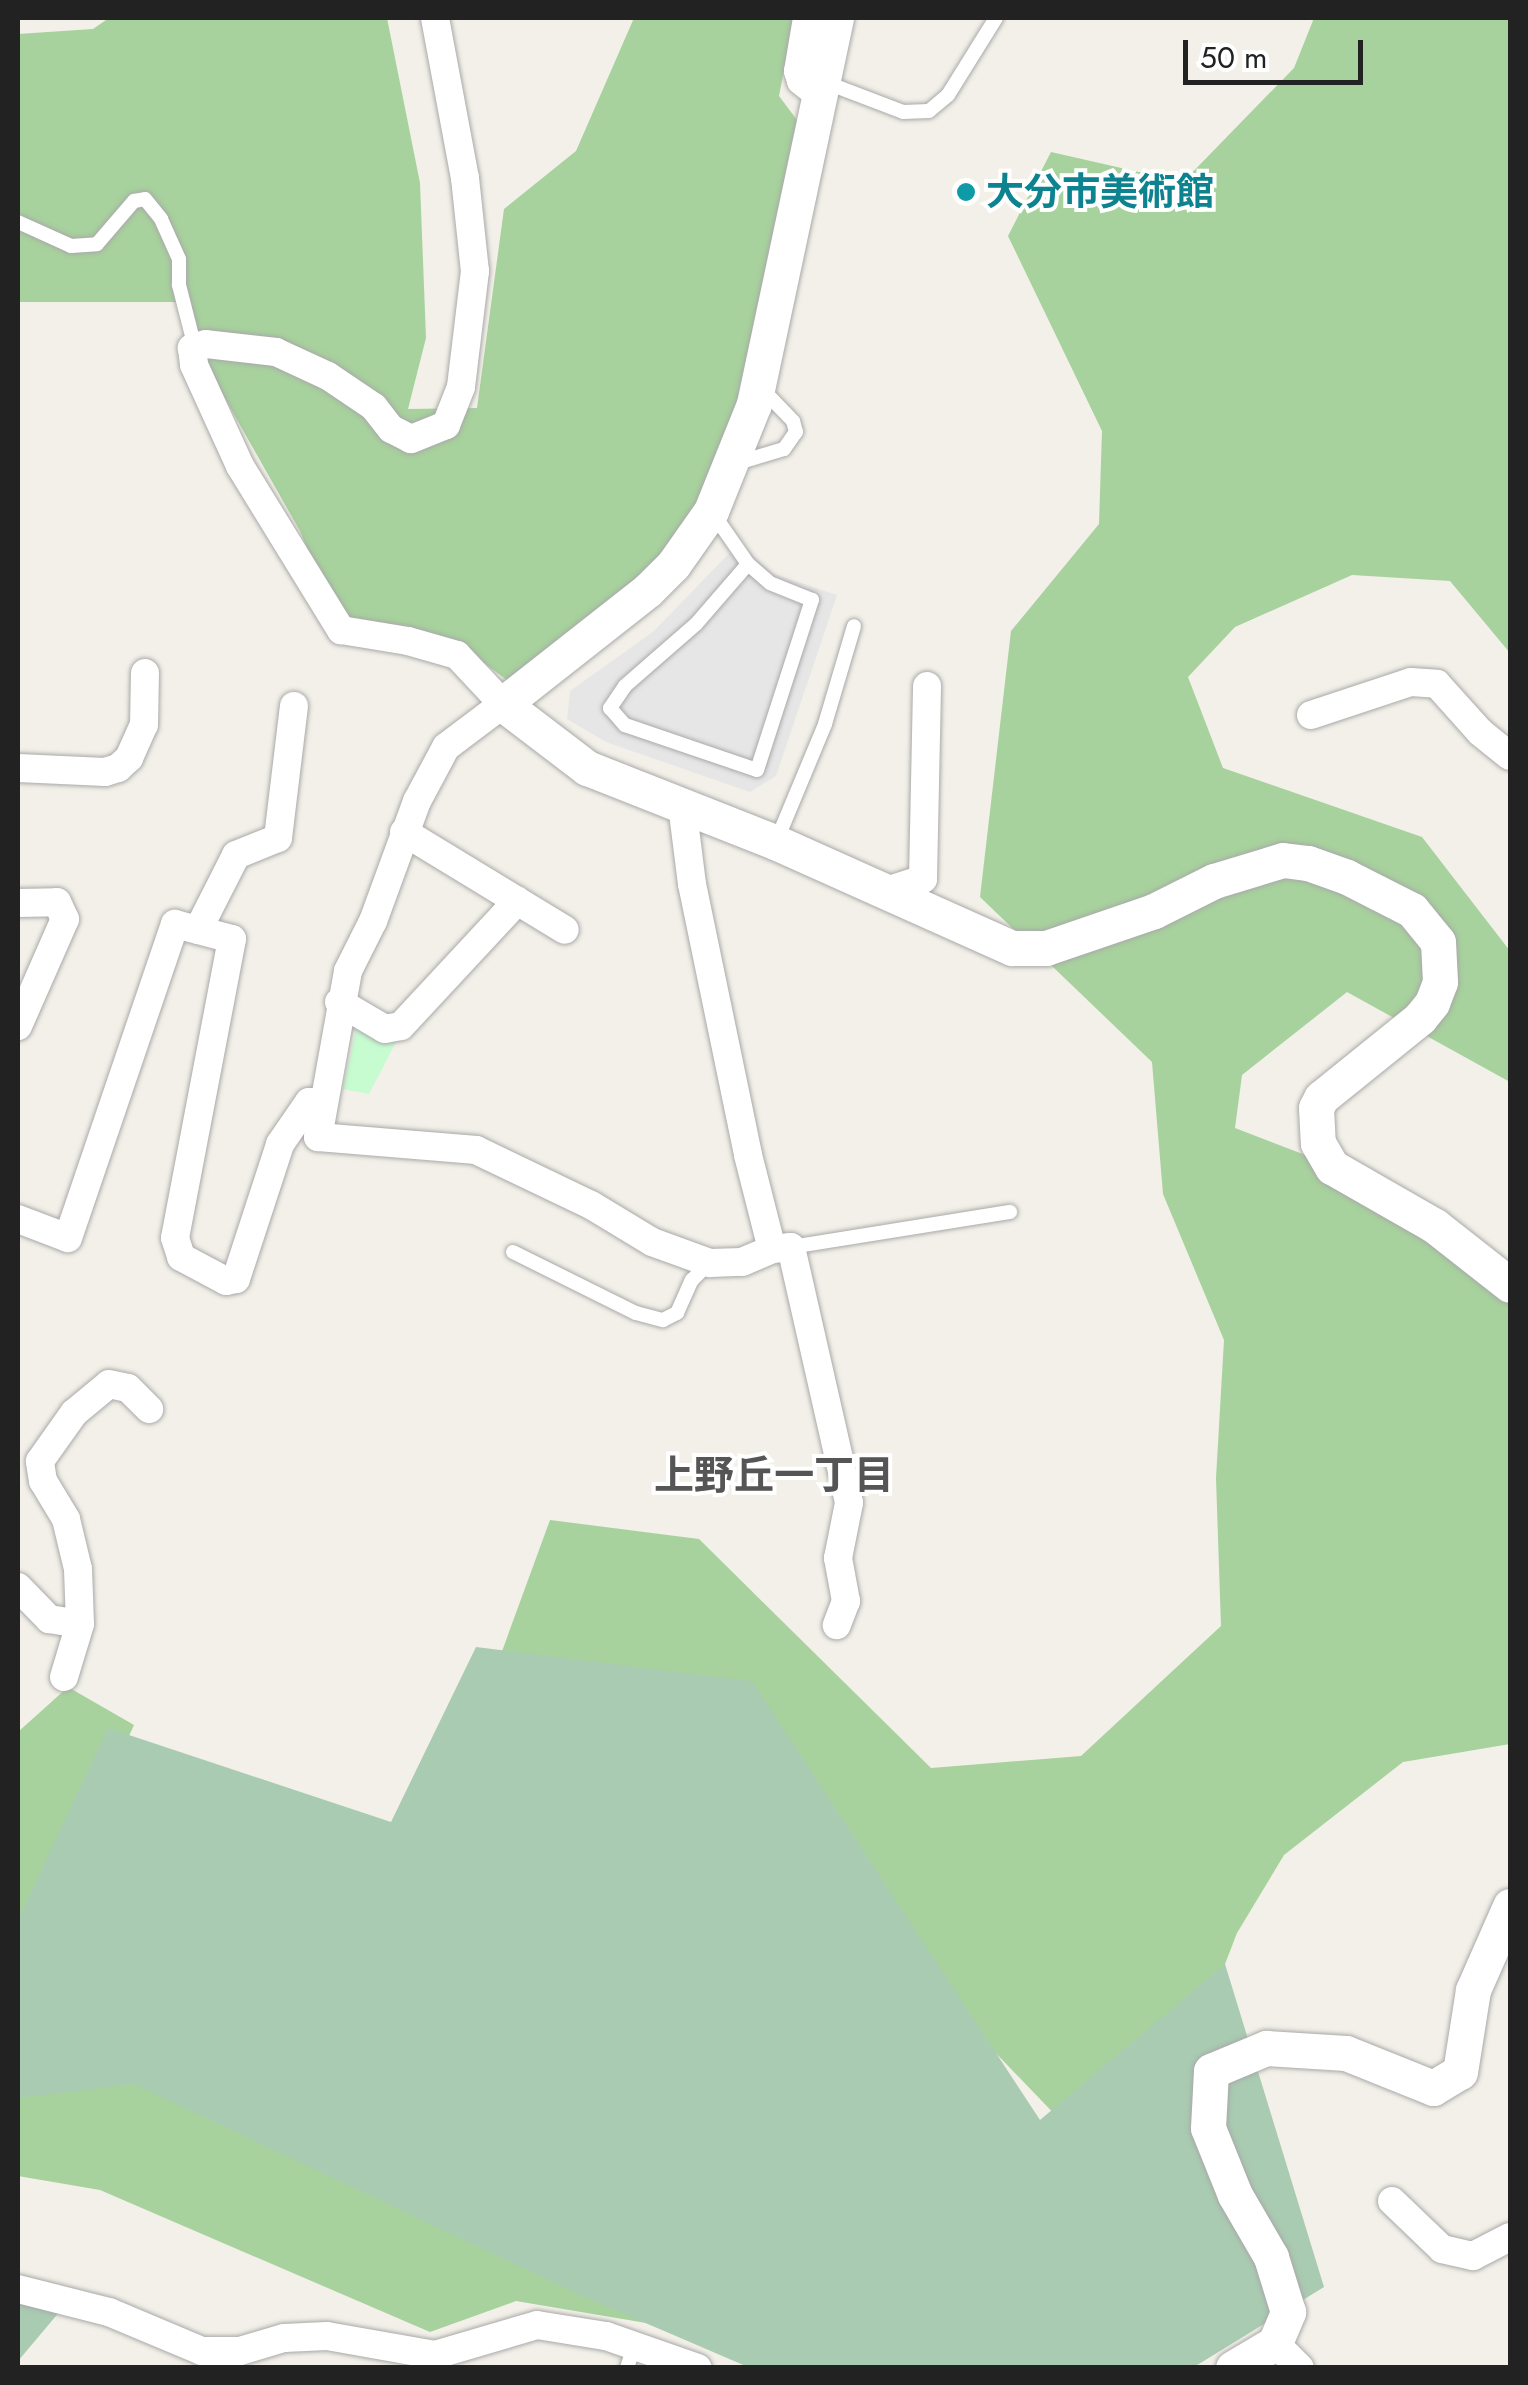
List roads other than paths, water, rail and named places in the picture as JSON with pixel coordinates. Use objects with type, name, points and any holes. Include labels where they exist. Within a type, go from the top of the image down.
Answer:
[{"type":"street","points":[[435,18],[466,178],[475,271],[461,387],[446,425],[410,439],[392,429],[374,408],[328,376],[276,352],[206,344],[195,348],[194,365],[240,466],[342,630],[408,640],[458,655],[502,704],[587,768],[776,842],[1012,948],[1046,948],[1154,911],[1214,881],[1284,860],[1308,863],[1347,878],[1412,910],[1438,942],[1440,982],[1432,1003],[1322,1098],[1316,1108],[1318,1143],[1332,1168],[1434,1226],[1510,1285]]},
{"type":"street","points":[[807,18],[798,71],[801,81],[820,88]]},
{"type":"street","points":[[782,1248],[742,1262],[710,1263],[652,1242],[591,1205],[476,1150],[318,1137],[339,1002],[404,832],[446,747],[648,590],[673,565],[712,511],[758,385],[836,18]]},
{"type":"street","points":[[18,768],[105,772],[118,768],[129,758],[144,726],[145,673]]},
{"type":"street","points":[[1311,716],[1411,682],[1437,684],[1480,732],[1510,756]]},
{"type":"street","points":[[886,891],[923,878],[927,686]]},
{"type":"street","points":[[198,930],[236,855],[278,838],[294,706]]},
{"type":"street","points":[[682,805],[711,979],[849,1503],[838,1558],[846,1601],[837,1625]]},
{"type":"street","points":[[404,832],[565,930]]},
{"type":"street","points":[[339,1002],[385,1029],[401,1026],[517,901]]},
{"type":"street","points":[[18,903],[57,902],[65,919],[18,1026]]},
{"type":"street","points":[[18,1219],[68,1238],[175,924],[232,939],[175,1238],[181,1257],[226,1281],[236,1279],[263,1209],[280,1144],[310,1102],[322,1102]]},
{"type":"street","points":[[64,1677],[80,1624],[78,1568],[66,1519],[43,1481],[40,1461],[74,1414],[109,1384],[128,1388],[149,1409]]},
{"type":"street","points":[[18,1587],[49,1619],[80,1624]]},
{"type":"street","points":[[1233,2368],[1287,2355],[1288,2312],[1271,2257],[1235,2196],[1208,2128],[1211,2071],[1266,2048],[1346,2053],[1433,2088],[1460,2072],[1473,1990],[1510,1906]]},
{"type":"street","points":[[1392,2201],[1442,2249],[1473,2256],[1510,2237]]},
{"type":"street","points":[[18,2289],[109,2312],[202,2351],[240,2351],[284,2338],[328,2336],[434,2362],[517,2328],[537,2326],[583,2330],[631,2356],[698,2368]]},
{"type":"lane","points":[[820,88],[903,112],[929,112],[948,95],[996,18]]},
{"type":"lane","points":[[18,222],[70,246],[96,244],[134,201],[146,199],[162,219],[178,259],[179,286],[195,348]]},
{"type":"lane","points":[[732,464],[784,449],[796,432],[793,421],[758,385]]},
{"type":"lane","points":[[712,511],[748,564],[770,583],[812,600],[757,770],[625,725],[610,708],[625,686],[696,624],[748,564]]},
{"type":"lane","points":[[776,842],[825,724],[854,626]]},
{"type":"lane","points":[[782,1248],[1010,1212]]},
{"type":"lane","points":[[513,1252],[636,1313],[663,1320],[677,1312],[692,1280],[710,1263]]},
{"type":"place","name":"大分市美術館","points":[[966,192]]},
{"type":"district","name":"上野丘一丁目","points":[[774,1475]]}]
